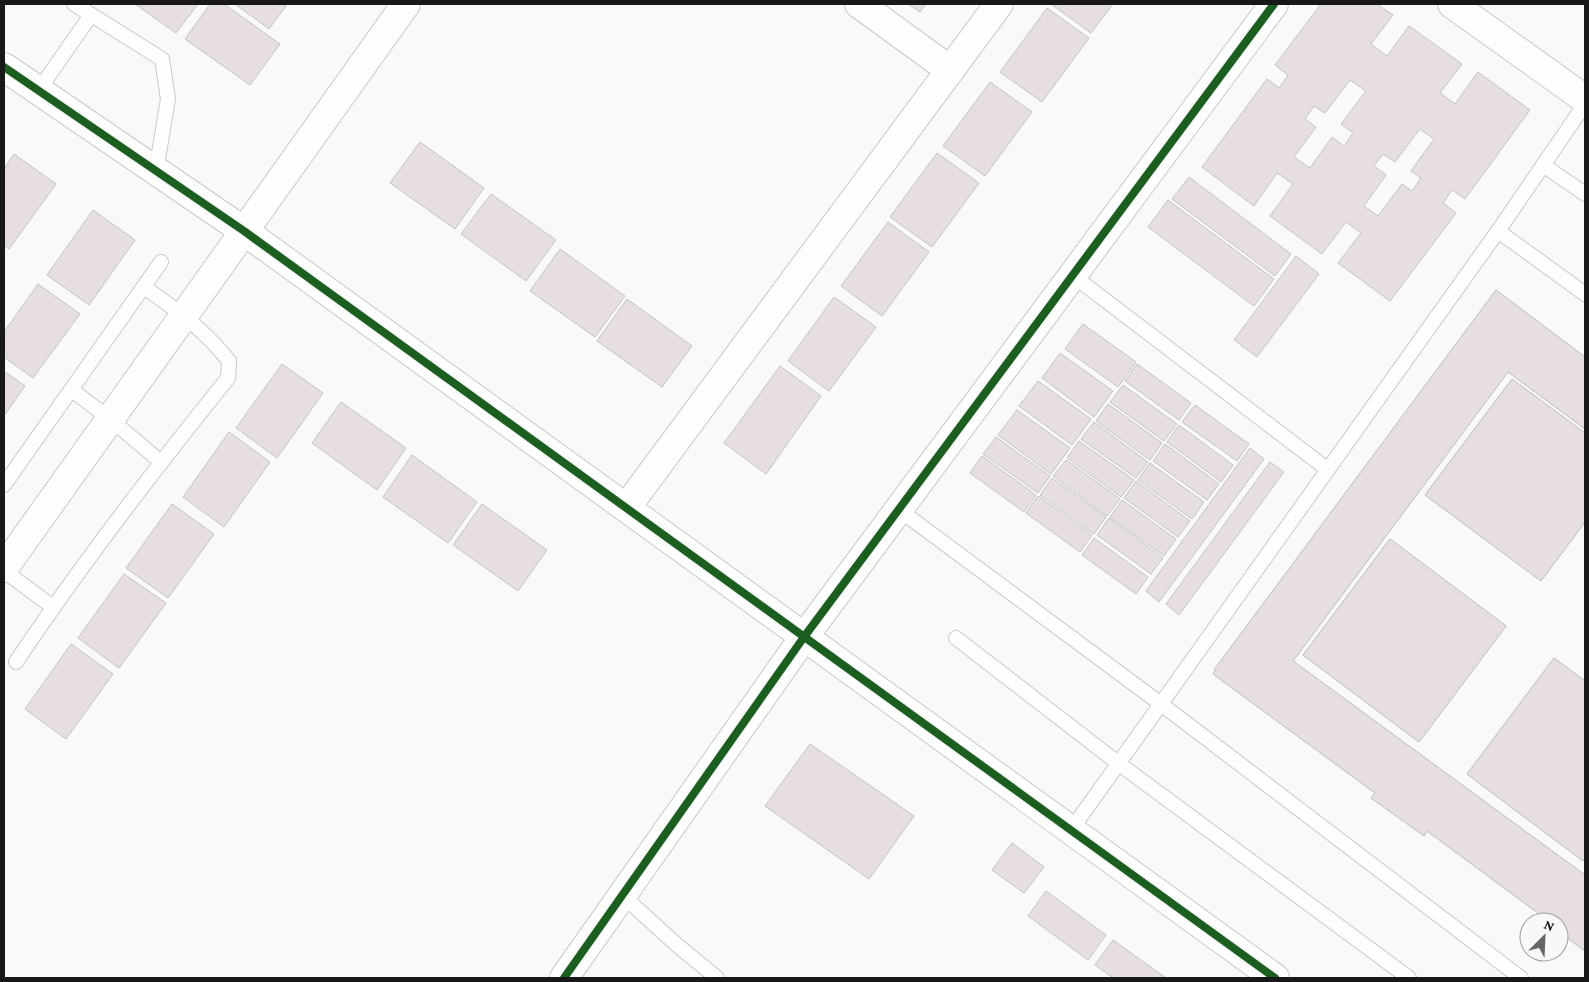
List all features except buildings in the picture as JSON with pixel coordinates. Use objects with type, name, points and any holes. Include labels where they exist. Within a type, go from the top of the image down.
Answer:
[{"type":"street","points":[[4,569],[406,4]]},
{"type":"street","points":[[859,4],[950,70]]},
{"type":"street","points":[[626,508],[998,4]]},
{"type":"street","points":[[564,978],[804,637],[1274,4]]},
{"type":"street","points":[[1452,4],[1585,99]]},
{"type":"street","points":[[4,67],[244,231],[1275,978]]},
{"type":"lane","points":[[74,4],[162,59],[168,99],[156,171]]},
{"type":"lane","points":[[38,91],[91,15]]},
{"type":"lane","points":[[1071,830],[1498,231],[1585,104]]},
{"type":"lane","points":[[1543,165],[1585,194]]},
{"type":"lane","points":[[1498,231],[1585,294]]},
{"type":"lane","points":[[4,485],[161,262]]},
{"type":"lane","points":[[1072,276],[1327,469]]},
{"type":"lane","points":[[16,662],[53,607],[161,462],[228,378],[229,361],[217,345],[184,315],[144,287]]},
{"type":"lane","points":[[72,390],[161,462]]},
{"type":"lane","points":[[898,509],[1161,704],[1522,978]]},
{"type":"lane","points":[[4,569],[53,607]]},
{"type":"lane","points":[[956,638],[1118,763],[1409,978]]},
{"type":"lane","points":[[622,895],[717,978]]},
{"type":"cycle path","points":[[564,978],[804,637],[1274,4]]},
{"type":"cycle path","points":[[4,67],[244,231],[1275,978]]}]
